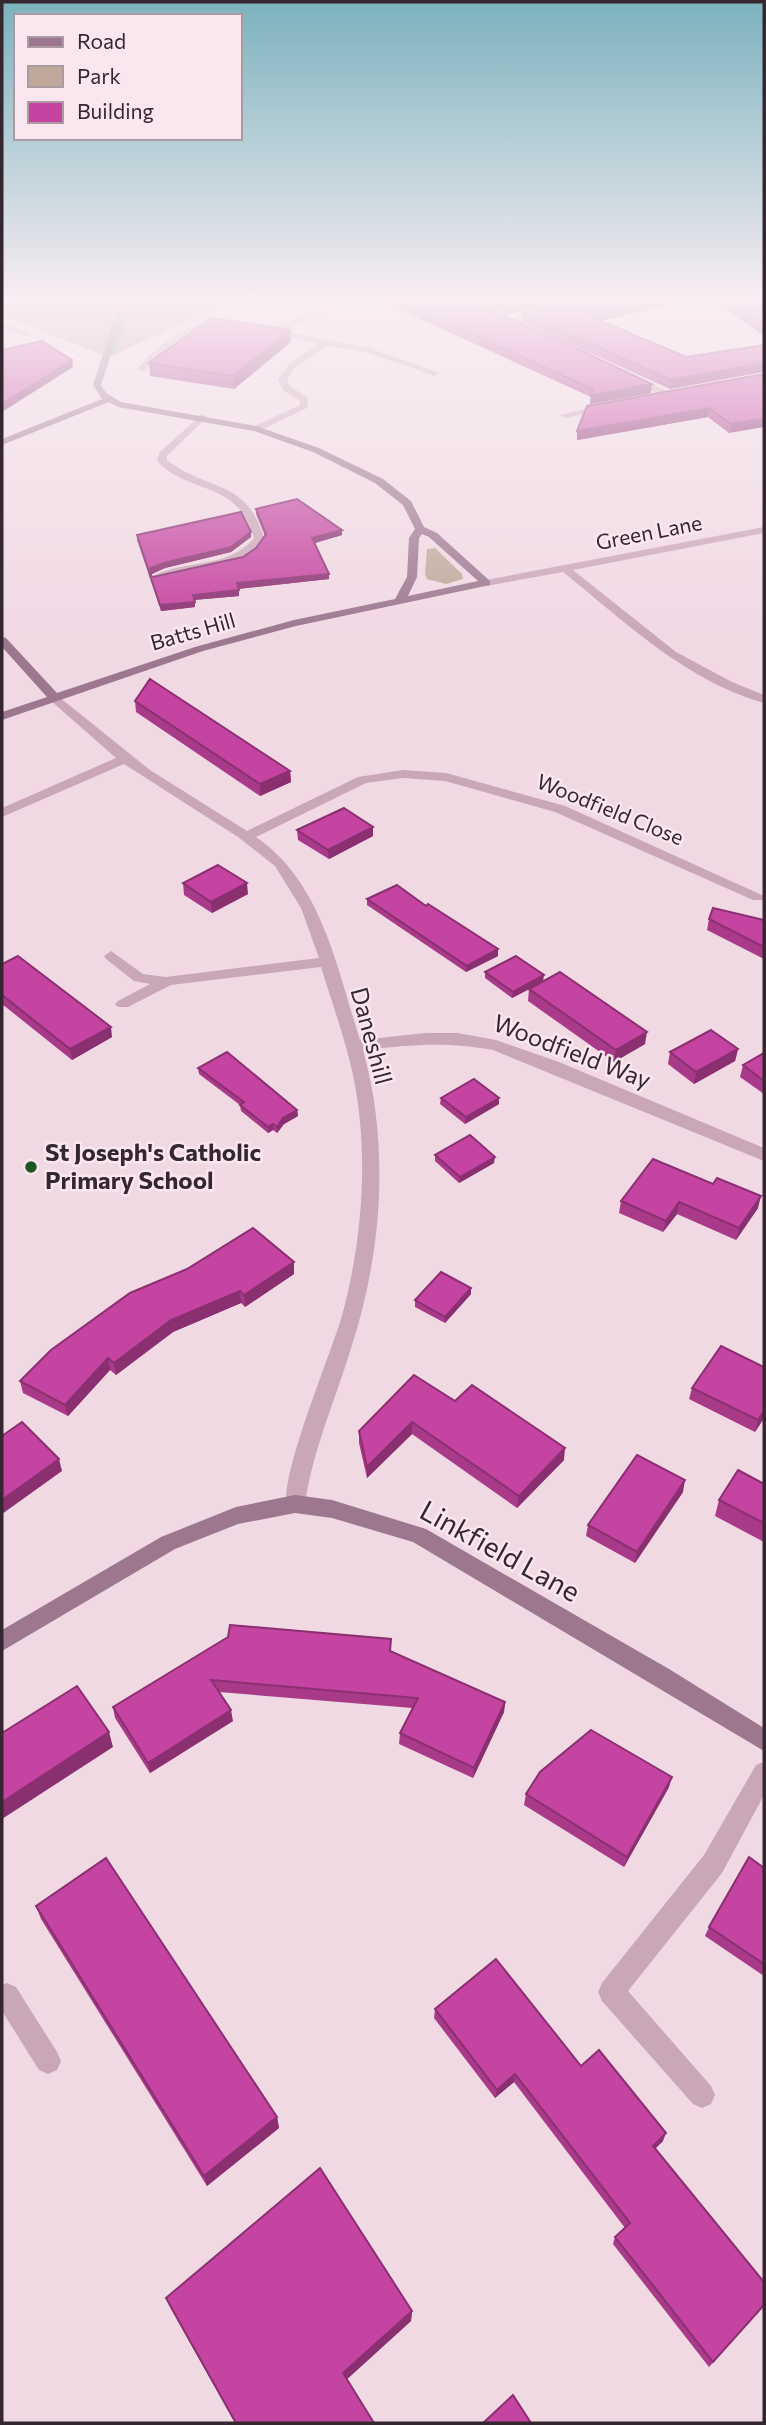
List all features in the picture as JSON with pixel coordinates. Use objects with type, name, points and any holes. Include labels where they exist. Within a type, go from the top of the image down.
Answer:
[{"type":"street","points":[[2,442],[75,411]]},
{"type":"street","points":[[157,411],[202,417],[256,429],[317,450],[379,481],[407,503],[420,528],[433,535],[486,583]]},
{"type":"street","points":[[256,429],[293,411]]},
{"type":"street","points":[[565,415],[585,411]]},
{"type":"street","points":[[157,578],[173,571],[230,561],[245,554],[259,538],[252,516],[242,504],[209,484],[169,468],[162,461],[162,455],[202,417]]},
{"type":"street","points":[[400,600],[412,577],[414,538],[420,528]]},
{"type":"street","name":"Green Lane","points":[[541,573],[764,530]]},
{"type":"street","points":[[566,569],[672,654],[728,685],[764,699]]},
{"type":"street","name":"Batts Hill","points":[[2,716],[199,649],[294,623],[541,573]]},
{"type":"street","points":[[2,640],[54,697]]},
{"type":"street","name":"Daneshill","points":[[54,697],[91,733],[124,759],[269,853],[295,884],[327,962],[354,1046],[364,1090],[369,1140],[372,1190],[367,1246],[344,1341],[296,1485],[295,1504]]},
{"type":"street","points":[[2,813],[124,759]]},
{"type":"street","name":"Woodfield Close","points":[[245,837],[363,780],[381,776],[424,774],[446,777],[560,809],[758,897]]},
{"type":"street","points":[[111,956],[139,978],[148,981],[168,981],[327,962]]},
{"type":"street","points":[[123,1004],[168,981]]},
{"type":"street","name":"Woodfield Way","points":[[354,1046],[437,1038],[458,1038],[496,1045],[553,1066],[764,1155]]},
{"type":"street","name":"Linkfield Lane","points":[[2,1641],[168,1543],[236,1516],[295,1504],[332,1509],[419,1535],[661,1676],[764,1740]]},
{"type":"street","points":[[702,2095],[611,1992],[713,1864],[764,1773]]},
{"type":"street","points":[[3,1994],[48,2061]]},
{"type":"green space","points":[[435,548],[462,574],[463,579],[446,584],[427,579],[427,549]]},
{"type":"building","points":[[585,411],[691,411],[577,431]]},
{"type":"building","points":[[713,411],[764,411],[764,418],[731,424]]},
{"type":"building","points":[[297,499],[342,530],[312,538],[329,574],[237,583],[239,590],[193,595],[195,602],[160,605],[150,575],[153,577],[243,557],[256,548],[266,534],[256,509]]},
{"type":"building","points":[[241,512],[251,532],[231,547],[164,563],[151,568],[150,574],[137,535]]},
{"type":"building","points":[[150,679],[290,771],[260,784],[135,701]]},
{"type":"building","points":[[344,808],[373,827],[328,850],[297,830]]},
{"type":"building","points":[[218,865],[247,883],[211,902],[183,883]]},
{"type":"building","points":[[397,885],[426,906],[428,904],[498,949],[467,966],[367,899]]},
{"type":"building","points":[[713,908],[764,920],[764,947],[709,919]]},
{"type":"building","points":[[18,956],[111,1027],[70,1049],[2,995],[2,964]]},
{"type":"building","points":[[516,956],[544,975],[513,992],[485,972]]},
{"type":"building","points":[[560,972],[647,1032],[616,1050],[529,989]]},
{"type":"building","points":[[711,1030],[738,1049],[696,1072],[670,1052]]},
{"type":"building","points":[[227,1052],[297,1110],[283,1118],[277,1127],[273,1124],[268,1127],[240,1105],[244,1102],[198,1068]]},
{"type":"building","points":[[764,1053],[764,1081],[743,1065]]},
{"type":"building","points":[[474,1079],[499,1098],[466,1117],[441,1098]]},
{"type":"building","points":[[470,1135],[495,1157],[460,1177],[435,1155]]},
{"type":"building","points":[[653,1159],[713,1184],[717,1178],[761,1196],[739,1228],[679,1202],[666,1221],[621,1201]]},
{"type":"building","points":[[253,1228],[294,1262],[244,1295],[240,1291],[171,1320],[114,1363],[108,1358],[65,1405],[20,1381],[51,1350],[130,1293],[187,1269]]},
{"type":"building","points":[[441,1272],[471,1288],[445,1317],[415,1300]]},
{"type":"building","points":[[721,1346],[764,1367],[764,1411],[758,1420],[692,1388]]},
{"type":"building","points":[[414,1375],[455,1401],[472,1385],[565,1448],[519,1496],[412,1422],[367,1467],[359,1431]]},
{"type":"building","points":[[22,1422],[59,1459],[2,1500],[2,1436]]},
{"type":"building","points":[[637,1455],[685,1480],[637,1552],[588,1525]]},
{"type":"building","points":[[738,1470],[764,1484],[764,1523],[719,1500]]},
{"type":"building","points":[[230,1625],[391,1639],[390,1651],[505,1702],[474,1768],[400,1733],[418,1698],[211,1680],[231,1710],[148,1763],[113,1707],[228,1637]]},
{"type":"building","points":[[77,1686],[109,1732],[2,1802],[2,1733]]},
{"type":"building","points":[[591,1730],[672,1777],[627,1857],[526,1794],[540,1772]]},
{"type":"building","points":[[749,1857],[764,1868],[764,1964],[709,1927]]},
{"type":"building","points":[[106,1858],[277,2117],[204,2176],[36,1906]]},
{"type":"building","points":[[496,1959],[581,2066],[599,2050],[666,2133],[653,2146],[764,2282],[764,2305],[713,2362],[615,2237],[630,2223],[515,2074],[497,2090],[435,2009]]},
{"type":"building","points":[[320,2168],[412,2311],[343,2373],[374,2423],[236,2423],[166,2298]]},
{"type":"building","points":[[513,2395],[531,2423],[483,2423]]},
{"type":"place","name":"St Joseph's Catholic Primary School","points":[[31,1167]]}]
